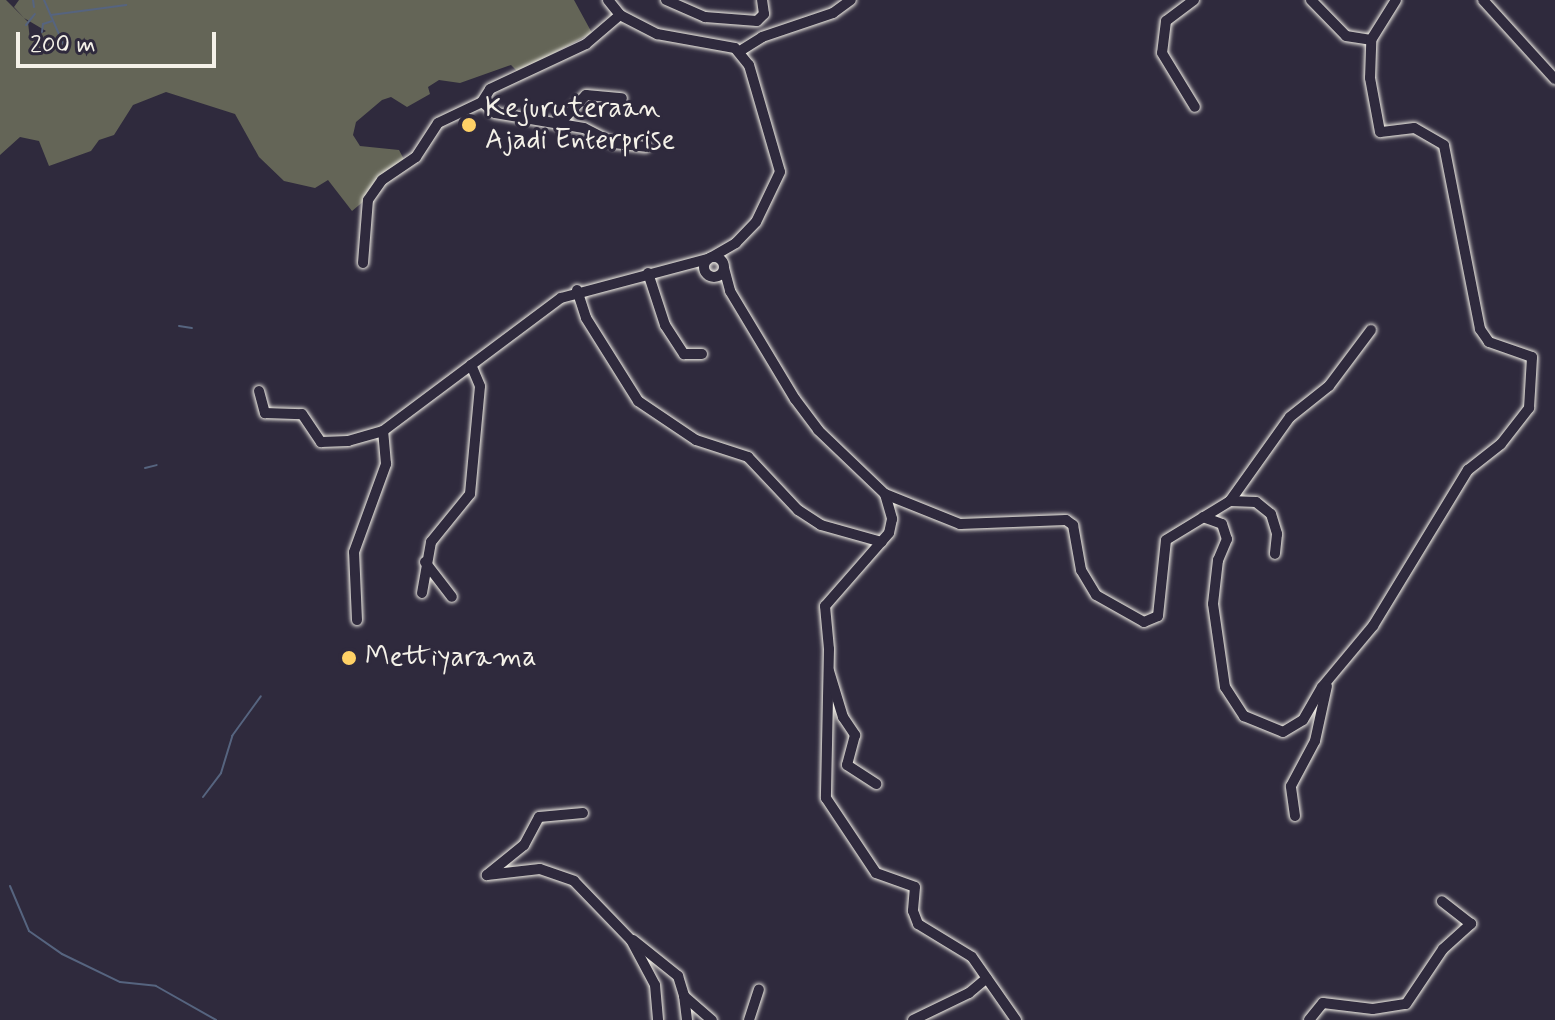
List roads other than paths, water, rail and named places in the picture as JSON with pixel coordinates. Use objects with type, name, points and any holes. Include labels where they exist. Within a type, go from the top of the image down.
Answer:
[{"type":"street","points":[[608,0],[620,15],[675,40],[740,51],[762,37],[833,13],[851,0]]},
{"type":"street","points":[[666,0],[705,17],[757,21],[764,14],[762,0]]},
{"type":"street","points":[[1194,0],[1166,21],[1162,53],[1195,107]]},
{"type":"street","points":[[1311,0],[1346,36],[1371,40]]},
{"type":"street","points":[[1203,517],[1222,524],[1227,539],[1218,560],[1213,604],[1223,678],[1234,706],[1244,716],[1283,732],[1299,725],[1373,626],[1468,470],[1526,417],[1535,369],[1528,354],[1489,342],[1480,329],[1444,145],[1414,128],[1380,132],[1370,78],[1371,40],[1396,0]]},
{"type":"street","points":[[1483,0],[1555,79]]},
{"type":"street","points":[[363,263],[368,200],[382,180],[416,157],[427,133],[448,115],[482,102],[490,89],[586,44],[620,15]]},
{"type":"street","points":[[708,274],[724,266],[736,243],[763,213],[780,167],[756,82],[740,51]]},
{"type":"street","points":[[558,125],[586,95],[622,98]]},
{"type":"street","points":[[482,102],[495,113],[584,128],[627,147],[646,147]]},
{"type":"street","points":[[259,391],[265,413],[302,414],[321,442],[348,441],[383,431],[577,290],[710,258],[736,243]]},
{"type":"street","points":[[710,258],[724,266],[730,291],[818,430],[885,494],[960,524],[1066,520],[1073,525],[1081,570],[1096,595],[1144,622],[1158,616],[1166,540],[1230,501],[1290,417],[1329,386],[1371,330]]},
{"type":"street","points":[[708,274],[710,258]]},
{"type":"street","points":[[676,266],[708,274],[730,291]]},
{"type":"street","points":[[648,273],[671,335],[684,354],[702,354]]},
{"type":"street","points":[[577,290],[586,318],[638,401],[696,440],[748,457],[798,510],[821,525],[882,542]]},
{"type":"street","points":[[422,593],[425,562],[431,542],[470,494],[480,386],[471,365]]},
{"type":"street","points":[[357,620],[354,552],[386,464],[383,431]]},
{"type":"street","points":[[885,494],[892,524],[882,542],[825,606],[828,670],[826,798],[854,832],[876,873],[915,887],[913,911],[918,924],[972,957],[1016,1020]]},
{"type":"street","points":[[1230,501],[1256,502],[1271,514],[1277,534],[1275,554]]},
{"type":"street","points":[[425,562],[452,597]]},
{"type":"street","points":[[828,670],[843,717],[855,735],[847,765],[876,784]]},
{"type":"street","points":[[1295,816],[1291,786],[1315,741],[1328,683]]},
{"type":"street","points":[[583,813],[539,817],[524,845],[487,875],[523,868],[559,872],[631,940],[655,985],[658,1020]]},
{"type":"street","points":[[1309,1020],[1323,1003],[1373,1009],[1406,1004],[1443,949],[1471,924],[1442,901]]},
{"type":"street","points":[[631,940],[636,939],[678,976],[687,1020]]},
{"type":"street","points":[[913,1020],[969,993],[987,978]]},
{"type":"street","points":[[749,1020],[759,990]]},
{"type":"street","points":[[684,996],[712,1020]]},
{"type":"waterway","points":[[33,0],[34,7]]},
{"type":"waterway","points":[[44,0],[66,50]]},
{"type":"waterway","points":[[51,15],[126,5]]},
{"type":"waterway","points":[[26,25],[35,14]]},
{"type":"waterway","points":[[42,32],[43,24],[52,21]]},
{"type":"waterway","points":[[179,326],[192,328]]},
{"type":"waterway","points":[[145,468],[157,465]]},
{"type":"waterway","points":[[203,797],[221,773],[232,736],[261,696]]},
{"type":"waterway","points":[[10,886],[29,931],[62,954],[120,982],[156,986],[216,1020]]},
{"type":"place","name":"Kejuruteraan Ajadi Enterprise","points":[[469,125]]},
{"type":"place","name":"Mettiyarama","points":[[349,658]]}]
